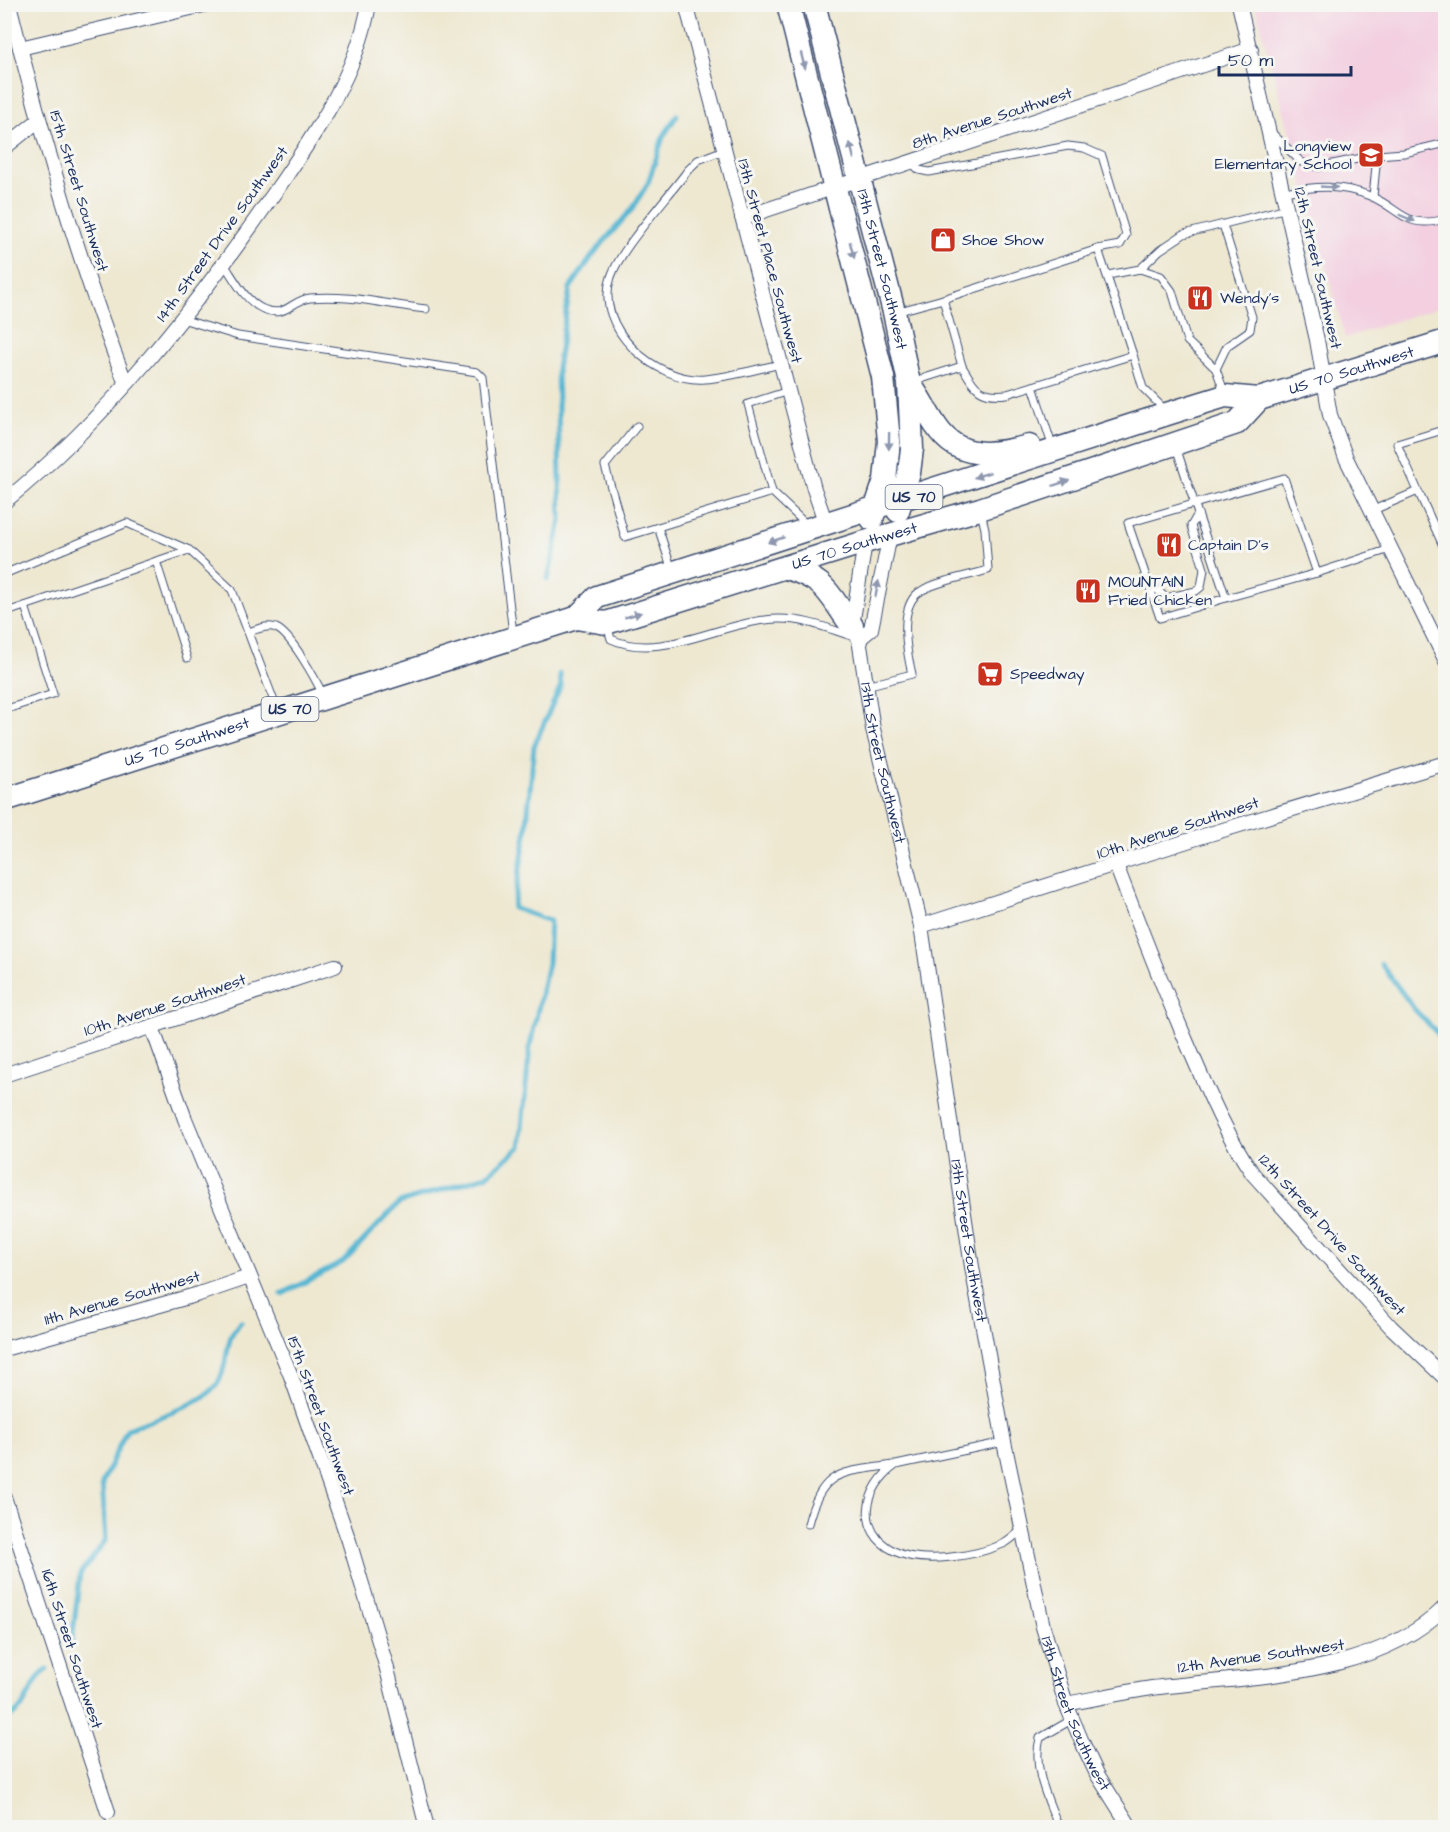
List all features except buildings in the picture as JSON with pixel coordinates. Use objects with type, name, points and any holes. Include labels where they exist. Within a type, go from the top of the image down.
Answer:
[{"type":"main road","name":"13th Street Southwest","points":[[788,4],[874,334],[887,403],[889,441],[887,470],[865,542]]},
{"type":"main road","name":"13th Street Southwest","points":[[814,4],[894,312],[909,382],[912,449],[909,473],[890,535]]},
{"type":"main road","name":"US 70 Southwest","points":[[4,800],[576,618],[597,597],[900,502],[1161,416],[1226,396],[1259,399],[1446,341]]},
{"type":"main road","points":[[909,382],[924,402],[938,429],[965,451],[984,455],[1050,439],[1122,417],[1161,416]]},
{"type":"main road","name":"US 70 Southwest","points":[[576,618],[606,623],[865,542],[980,509],[1237,423],[1259,399]]},
{"type":"main road","points":[[786,568],[815,578],[823,584],[856,633]]},
{"type":"street","name":"15th Street Southwest","points":[[9,4],[39,120],[108,340],[126,384]]},
{"type":"street","points":[[20,48],[208,4]]},
{"type":"street","name":"14th Street Drive Southwest","points":[[4,502],[91,426],[182,319],[224,264],[315,132],[358,44],[369,4]]},
{"type":"street","name":"13th Street Place Southwest","points":[[686,4],[788,391],[818,526]]},
{"type":"street","name":"12th Street Southwest","points":[[1239,4],[1284,192],[1328,406],[1337,435],[1371,512],[1446,661]]},
{"type":"street","name":"8th Avenue Southwest","points":[[742,218],[1251,49]]},
{"type":"street","points":[[4,148],[39,120]]},
{"type":"street","name":"13th Street Southwest","points":[[856,633],[871,629],[890,535]]},
{"type":"street","name":"13th Street Southwest","points":[[865,542],[856,633],[891,808],[921,926],[952,1146],[1004,1442],[1022,1530],[1043,1627],[1066,1704],[1097,1774],[1131,1827]]},
{"type":"street","name":"10th Avenue Southwest","points":[[921,926],[1446,762]]},
{"type":"street","name":"12th Street Drive Southwest","points":[[1116,865],[1164,988],[1216,1111],[1235,1148],[1253,1174],[1391,1327],[1446,1379]]},
{"type":"street","name":"10th Avenue Southwest","points":[[4,1075],[335,966]]},
{"type":"street","name":"15th Street Southwest","points":[[152,1027],[249,1277],[291,1376],[349,1541],[386,1665],[427,1827]]},
{"type":"street","name":"11th Avenue Southwest","points":[[4,1349],[199,1294],[249,1277]]},
{"type":"street","name":"16th Street Southwest","points":[[4,1497],[108,1812]]},
{"type":"street","name":"12th Avenue Southwest","points":[[1066,1704],[1149,1688],[1349,1661],[1405,1637],[1446,1606]]},
{"type":"lane","points":[[1269,131],[1301,162],[1309,166],[1333,166],[1377,155],[1404,153],[1446,143]]},
{"type":"lane","points":[[894,312],[943,299],[1098,249],[1120,245],[1126,235],[1102,156],[1084,148],[1068,146],[1038,150],[929,172],[919,170],[911,162]]},
{"type":"lane","points":[[724,150],[699,160],[688,170],[623,255],[611,276],[608,293],[613,317],[620,336],[639,355],[677,377],[704,379],[781,364]]},
{"type":"lane","points":[[1373,197],[1377,155]]},
{"type":"lane","points":[[1284,192],[1315,186],[1336,186],[1373,197],[1413,221],[1432,223],[1446,219]]},
{"type":"lane","points":[[1140,269],[1160,250],[1184,234],[1287,208]]},
{"type":"lane","points":[[1216,369],[1227,346],[1250,330],[1252,317],[1223,225]]},
{"type":"lane","points":[[1098,249],[1143,388],[1156,404],[1161,416]]},
{"type":"lane","points":[[224,264],[252,303],[266,310],[281,312],[306,298],[324,297],[426,309]]},
{"type":"lane","points":[[1108,275],[1140,269],[1161,276],[1172,291],[1187,341],[1216,369],[1226,396]]},
{"type":"lane","points":[[943,299],[962,366],[977,390],[992,396],[1033,386],[1133,355]]},
{"type":"lane","points":[[182,319],[238,336],[477,372],[483,378],[514,638]]},
{"type":"lane","points":[[909,382],[962,366]]},
{"type":"lane","points":[[1033,386],[1050,439]]},
{"type":"lane","points":[[788,391],[748,404],[772,492],[818,526]]},
{"type":"lane","points":[[637,426],[604,466],[625,537],[772,492]]},
{"type":"lane","points":[[1446,429],[1397,444],[1442,538],[1446,552]]},
{"type":"lane","points":[[1175,445],[1226,598]]},
{"type":"lane","points":[[1317,573],[1284,478],[1194,502],[1128,523],[1160,618],[1317,573],[1390,549]]},
{"type":"lane","points":[[1371,512],[1418,491]]},
{"type":"lane","points":[[866,686],[912,674],[905,632],[911,604],[920,591],[988,570],[985,529],[980,509]]},
{"type":"lane","points":[[1147,580],[1166,598],[1196,591],[1201,587],[1204,569],[1191,526],[1198,514]]},
{"type":"lane","points":[[4,574],[127,523],[189,550],[232,590],[279,713]]},
{"type":"lane","points":[[658,527],[673,573]]},
{"type":"lane","points":[[4,613],[189,550]]},
{"type":"lane","points":[[156,561],[187,658]]},
{"type":"lane","points":[[4,710],[53,694],[25,606]]},
{"type":"lane","points":[[606,623],[611,639],[622,644],[652,647],[765,620],[801,620],[856,633]]},
{"type":"lane","points":[[248,632],[268,627],[276,628],[283,633],[312,672],[325,698]]},
{"type":"lane","points":[[808,1524],[820,1490],[832,1478],[1004,1442]]},
{"type":"lane","points":[[896,1465],[884,1473],[872,1489],[867,1508],[869,1519],[881,1542],[896,1552],[924,1559],[959,1555],[1004,1543],[1022,1530]]},
{"type":"lane","points":[[1059,1827],[1040,1775],[1036,1754],[1040,1738],[1073,1719]]},
{"type":"shaded area","name":"Longview Elementary School","points":[[1255,5],[1445,5],[1445,305],[1345,338]]},
{"type":"waterway","points":[[548,579],[561,521],[557,368],[570,288],[595,252],[632,209],[648,183],[663,137],[677,115]]},
{"type":"waterway","points":[[282,1294],[343,1262],[399,1203],[486,1176],[520,1147],[530,1046],[548,963],[550,921],[513,908],[526,834],[534,746],[561,685],[560,674]]},
{"type":"waterway","points":[[1381,964],[1415,1010],[1446,1042]]},
{"type":"waterway","points":[[68,1646],[72,1641],[80,1574],[106,1540],[102,1483],[127,1429],[177,1410],[212,1391],[222,1375],[231,1335],[241,1322]]},
{"type":"waterway","points":[[4,1723],[22,1707],[38,1678],[47,1669]]},
{"type":"place","name":"Longview Elementary School","points":[[1371,155]]},
{"type":"place","name":"Shoe Show","points":[[943,240]]},
{"type":"place","name":"Wendy's","points":[[1200,298]]},
{"type":"place","name":"Captain D's","points":[[1169,545]]},
{"type":"place","name":"MOUNTAIN Fried Chicken","points":[[1088,591]]},
{"type":"place","name":"Speedway","points":[[990,674]]}]
